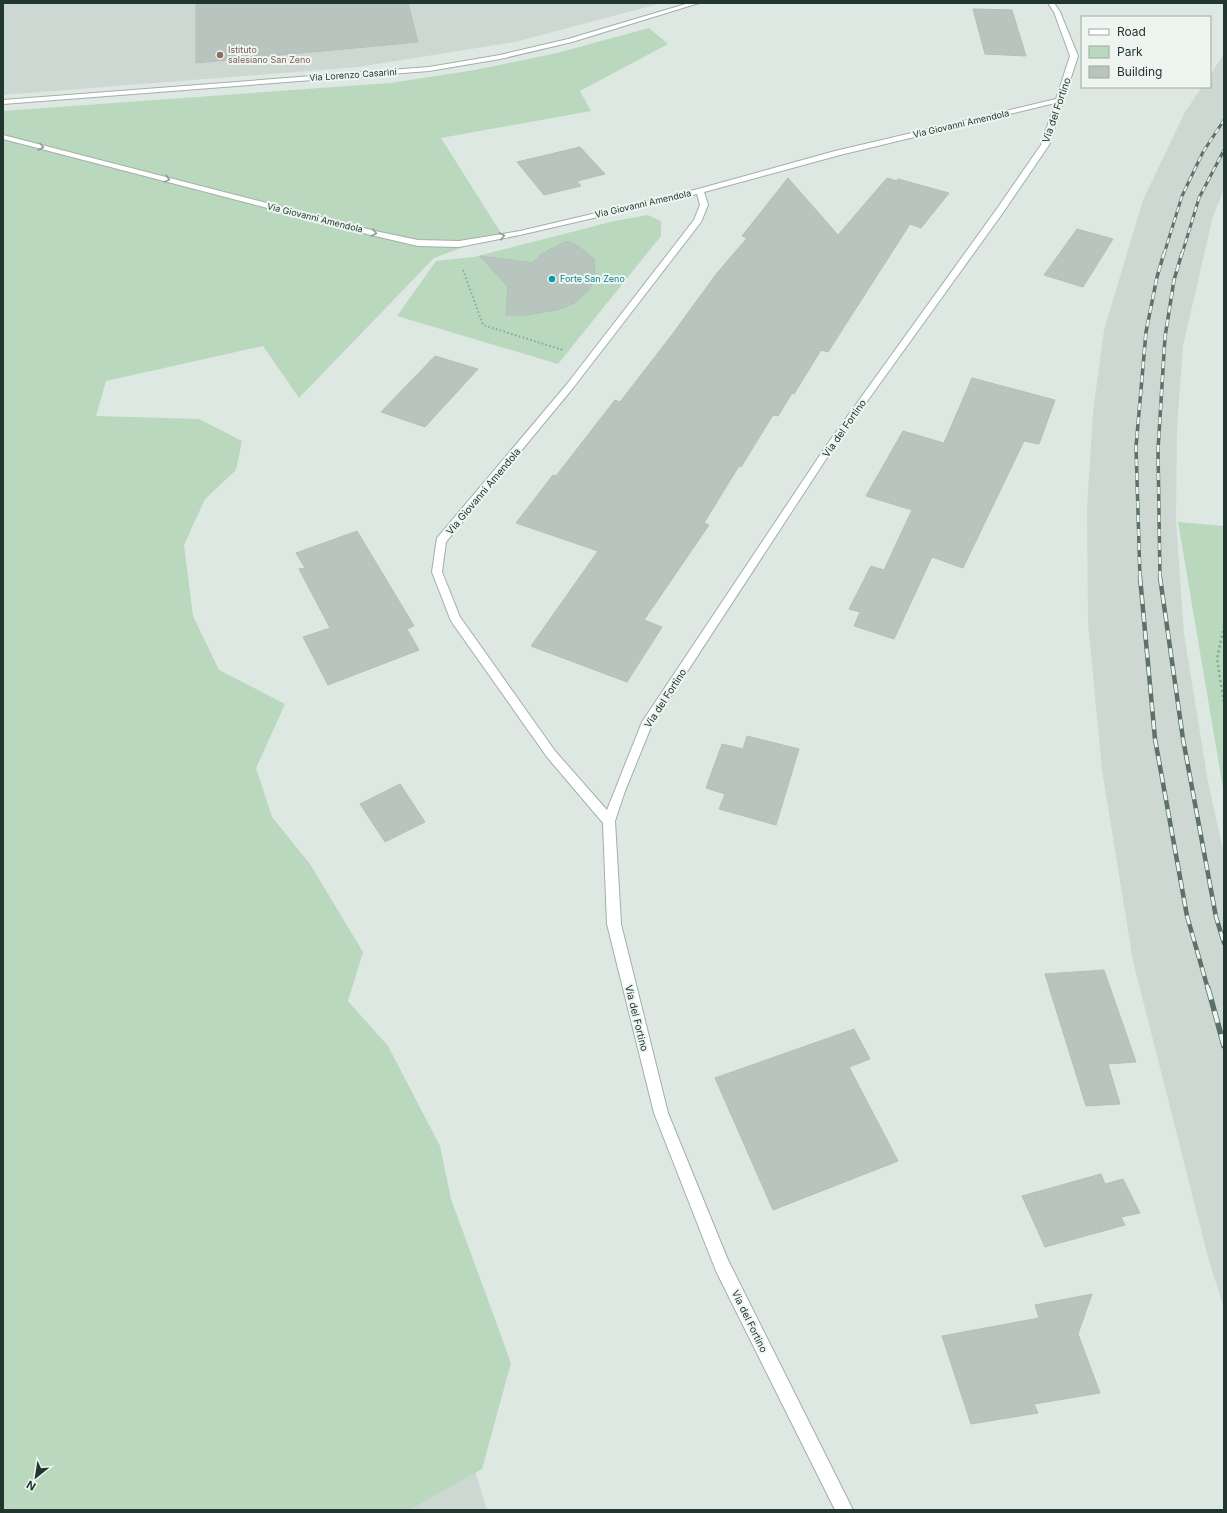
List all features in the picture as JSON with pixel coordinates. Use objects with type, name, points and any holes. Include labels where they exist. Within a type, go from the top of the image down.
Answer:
[{"type":"street","name":"Via Lorenzo Casarini","points":[[3,102],[429,69],[500,57],[570,41],[696,3]]},
{"type":"street","name":"Via del Fortino","points":[[844,1510],[722,1265],[661,1113],[614,924],[610,821],[619,791],[646,725],[829,448],[999,212],[1045,145],[1074,56],[1057,12],[1051,3]]},
{"type":"street","name":"Via Giovanni Amendola","points":[[3,137],[314,218],[418,242],[459,244],[520,233],[700,191],[838,153],[1060,100]]},
{"type":"street","name":"Via Giovanni Amendola","points":[[610,821],[551,754],[455,618],[437,572],[441,541],[570,386],[698,220],[704,204],[700,191]]},
{"type":"path","points":[[460,263],[483,324],[563,350]]},
{"type":"path","points":[[1224,626],[1217,659],[1224,704]]},
{"type":"shaded area","name":"Istituto salesiano San Zeno","points":[[3,3],[662,3],[515,42],[358,67],[3,95]]},
{"type":"shaded area","points":[[1224,54],[1224,189],[1213,216],[1183,346],[1177,427],[1176,521],[1184,634],[1208,782],[1224,854],[1224,1308],[1209,1261],[1133,961],[1102,770],[1088,622],[1087,508],[1093,412],[1104,330],[1143,200],[1185,112],[1201,88],[1211,88],[1211,74]]},
{"type":"shaded area","points":[[472,1461],[487,1510],[386,1510]]},
{"type":"green space","points":[[649,28],[668,44],[580,91],[591,111],[441,138],[501,233],[434,258],[299,398],[263,346],[106,381],[96,416],[199,419],[242,441],[236,470],[205,499],[184,545],[193,616],[219,670],[285,704],[256,768],[272,817],[310,864],[363,952],[348,1001],[388,1046],[440,1146],[451,1199],[511,1363],[482,1469],[409,1510],[3,1510],[3,111],[390,83],[475,70],[557,53]]},
{"type":"green space","points":[[648,215],[661,221],[661,236],[558,364],[397,316],[436,261],[474,257],[614,221]]},
{"type":"green space","points":[[1178,522],[1224,526],[1224,794]]},
{"type":"building","points":[[196,3],[408,3],[418,42],[196,63]]},
{"type":"building","points":[[973,9],[1012,10],[1026,56],[985,54]]},
{"type":"building","points":[[580,147],[605,174],[577,181],[581,186],[544,195],[517,162]]},
{"type":"building","points":[[788,178],[838,235],[887,178],[897,181],[898,179],[949,193],[921,228],[910,224],[828,352],[821,350],[794,394],[792,393],[778,416],[773,415],[741,467],[739,466],[704,523],[709,525],[644,620],[662,627],[627,682],[531,646],[598,551],[516,523],[553,475],[556,476],[615,400],[620,402],[717,273],[747,238],[742,236]]},
{"type":"building","points":[[1077,229],[1113,239],[1083,287],[1044,275]]},
{"type":"building","name":"Forte San Zeno","points":[[567,241],[578,246],[594,259],[594,281],[588,291],[574,303],[561,309],[527,315],[506,315],[508,287],[480,256],[533,263],[541,254]]},
{"type":"building","points":[[435,356],[478,369],[425,427],[381,412]]},
{"type":"building","points":[[972,378],[1055,400],[1039,444],[1024,441],[963,568],[932,557],[894,639],[854,626],[860,612],[849,609],[871,566],[884,570],[912,510],[866,496],[903,431],[944,443]]},
{"type":"building","points":[[357,531],[414,626],[407,629],[419,650],[328,685],[303,637],[330,628],[299,569],[305,568],[296,553]]},
{"type":"building","points":[[747,736],[799,749],[776,825],[719,809],[725,794],[706,788],[722,744],[743,749]]},
{"type":"building","points":[[400,784],[425,822],[385,842],[360,804]]},
{"type":"building","points":[[1104,970],[1136,1062],[1108,1064],[1120,1104],[1086,1106],[1045,974]]},
{"type":"building","points":[[854,1029],[870,1059],[849,1067],[898,1161],[773,1210],[715,1078]]},
{"type":"building","points":[[1101,1174],[1105,1184],[1123,1179],[1140,1213],[1121,1217],[1125,1225],[1045,1247],[1022,1196]]},
{"type":"building","points":[[1092,1294],[1078,1334],[1100,1393],[1034,1404],[1038,1413],[971,1424],[942,1336],[1039,1318],[1035,1305]]},
{"type":"railway","points":[[1164,254],[1182,196],[1203,152],[1224,120]]},
{"type":"railway","points":[[1182,254],[1199,198],[1224,150]]},
{"type":"railway","points":[[1140,578],[1136,447],[1146,332],[1157,277],[1164,253]]},
{"type":"railway","points":[[1160,578],[1158,450],[1165,337],[1174,280],[1182,253]]},
{"type":"railway","points":[[1140,577],[1155,739],[1187,916],[1208,989]]},
{"type":"railway","points":[[1160,577],[1183,739],[1216,917],[1224,943]]},
{"type":"railway","points":[[1208,988],[1224,1046]]},
{"type":"place","name":"Istituto salesiano San Zeno","points":[[220,55]]},
{"type":"place","name":"Forte San Zeno","points":[[552,279]]}]
